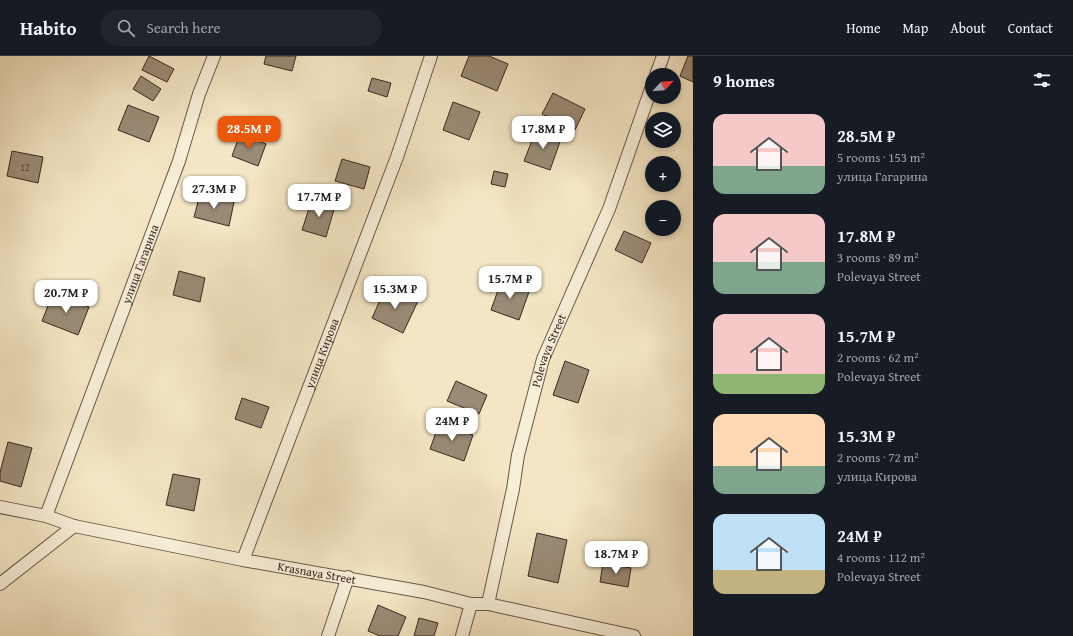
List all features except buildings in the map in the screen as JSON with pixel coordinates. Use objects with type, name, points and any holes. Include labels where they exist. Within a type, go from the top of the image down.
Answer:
[{"type":"street","name":"улица Гагарина","points":[[46,516],[179,161],[199,94],[214,56]]},
{"type":"street","name":"улица Кирова","points":[[243,560],[397,157],[431,56]]},
{"type":"street","points":[[659,68],[663,56]]},
{"type":"street","name":"Polevaya Street","points":[[488,604],[513,489],[518,455],[543,358],[609,209],[646,104]]},
{"type":"street","name":"Krasnaya Street","points":[[0,507],[46,516],[74,526],[243,560],[348,577],[424,592],[471,604],[488,604],[616,634],[634,636]]},
{"type":"street","points":[[0,584],[74,526]]},
{"type":"street","points":[[328,636],[348,577]]},
{"type":"street","points":[[462,636],[471,604]]}]
